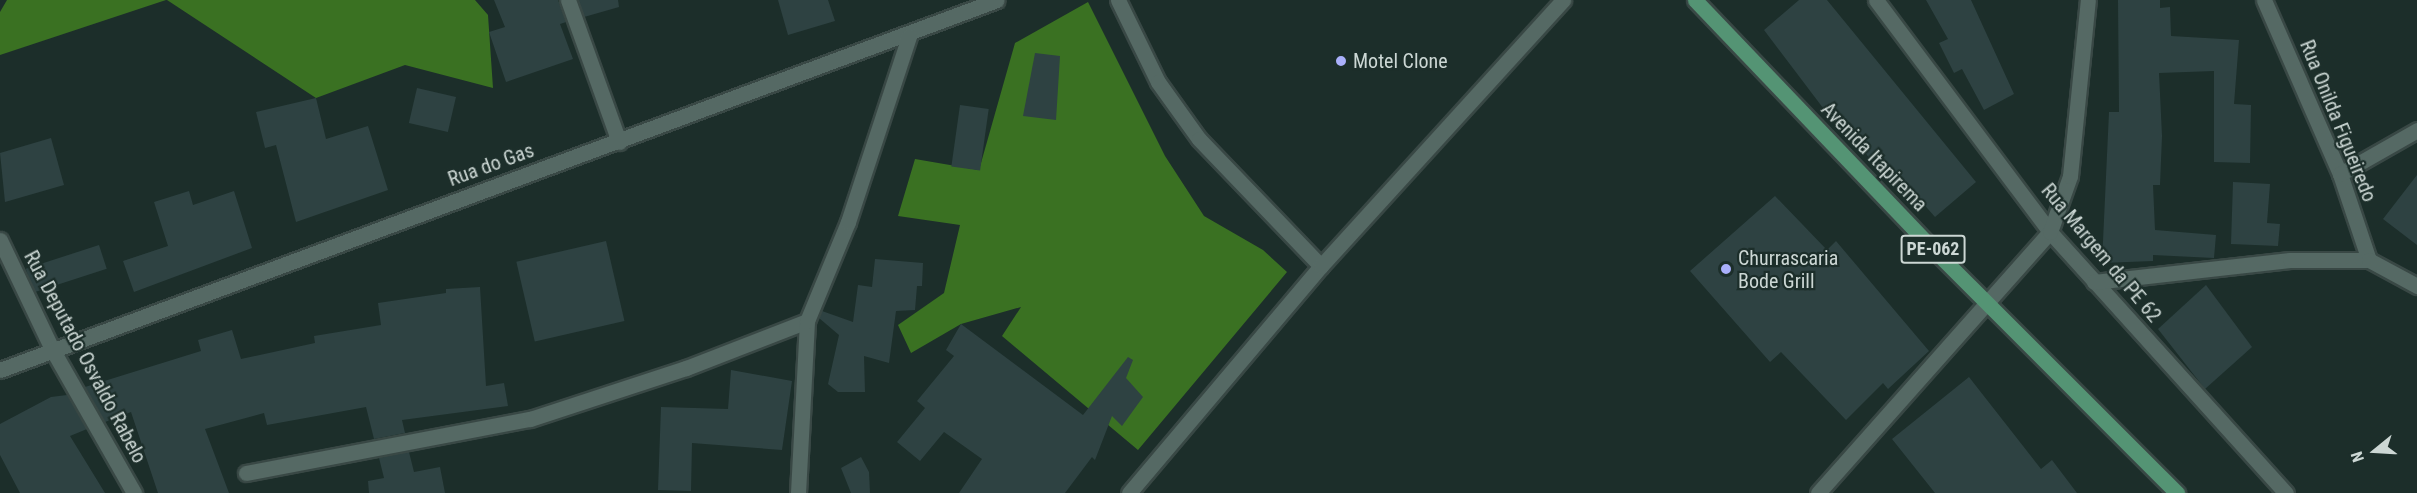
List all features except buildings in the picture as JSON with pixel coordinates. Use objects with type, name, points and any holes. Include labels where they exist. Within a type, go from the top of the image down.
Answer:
[{"type":"main road","name":"Avenida Itapirema","points":[[1695,0],[1987,303],[2177,493]]},
{"type":"street","points":[[568,0],[619,142]]},
{"type":"street","name":"Rua do Gas","points":[[0,370],[909,36],[997,0]]},
{"type":"street","points":[[1118,0],[1158,82],[1199,139],[1321,266]]},
{"type":"street","points":[[1129,493],[1321,266],[1563,0]]},
{"type":"street","name":"Rua Margem da PE 62","points":[[1876,0],[2050,232],[2286,493]]},
{"type":"street","points":[[1818,493],[2050,232],[2070,176],[2088,0]]},
{"type":"street","name":"Rua Onilda Figueiredo","points":[[2264,0],[2340,174],[2369,260]]},
{"type":"street","points":[[798,493],[807,321],[848,222],[909,36]]},
{"type":"street","points":[[2340,174],[2417,130]]},
{"type":"street","name":"Rua Deputado Osvaldo Rabelo","points":[[0,240],[52,349],[134,493]]},
{"type":"street","points":[[2094,282],[2290,260],[2369,260],[2417,286]]},
{"type":"street","points":[[246,473],[530,419],[686,368],[807,321]]},
{"type":"green space","points":[[7,0],[166,0],[0,55],[0,12]]},
{"type":"green space","points":[[167,0],[475,0],[488,15],[493,88],[405,65],[316,98]]},
{"type":"green space","points":[[1088,2],[1165,156],[1204,216],[1263,250],[1287,272],[1138,450],[1002,336],[1021,307],[961,324],[911,353],[898,325],[944,293],[960,225],[898,216],[915,159],[979,170],[1015,43]]},
{"type":"place","name":"Motel Clone","points":[[1341,61]]},
{"type":"place","name":"Churrascaria Bode Grill","points":[[1726,269]]}]
